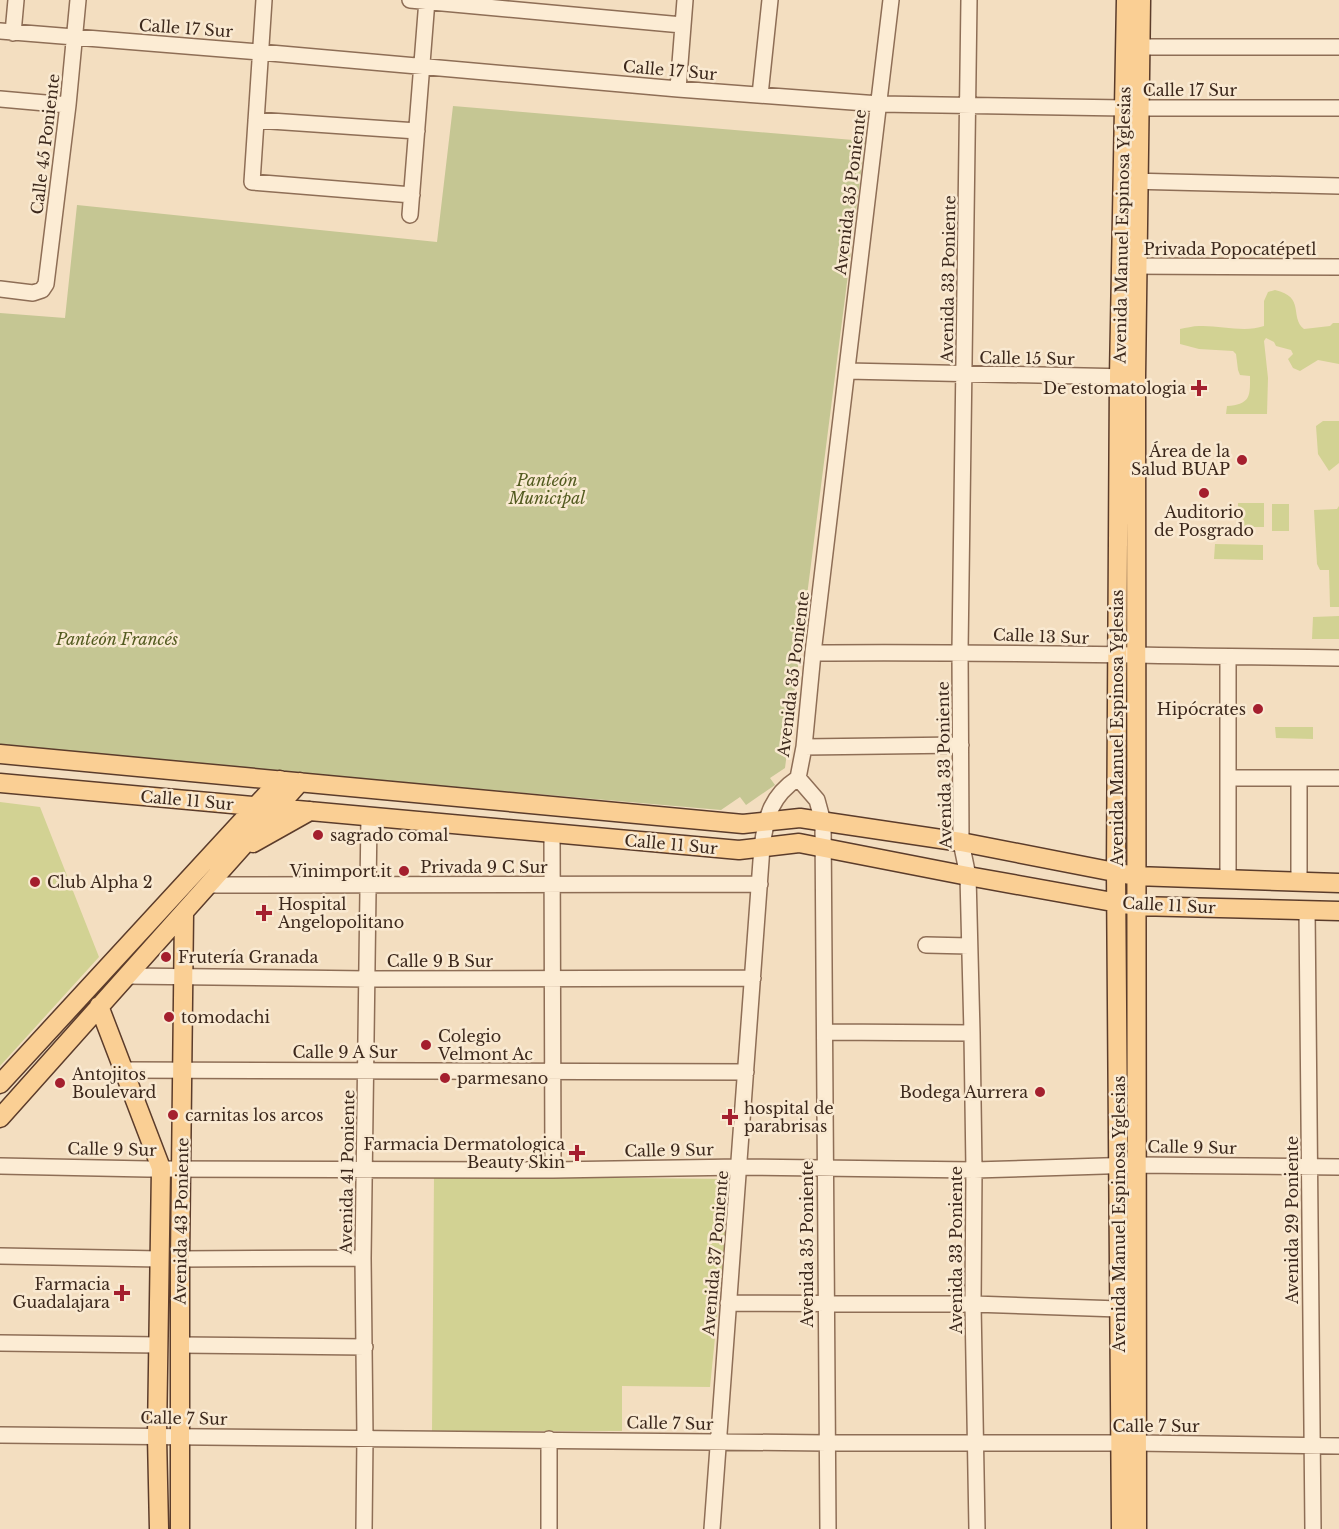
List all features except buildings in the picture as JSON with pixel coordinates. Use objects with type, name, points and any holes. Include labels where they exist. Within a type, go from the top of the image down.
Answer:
[{"type":"main road","name":"Avenida Manuel Espinosa Yglesias","points":[[1126,0],[1133,47]]},
{"type":"main road","name":"Avenida Manuel Espinosa Yglesias","points":[[1121,1529],[1128,1443],[1128,1165],[1135,906],[1128,656],[1127,377],[1133,47],[1141,0]]},
{"type":"main road","name":"Avenida Manuel Espinosa Yglesias","points":[[1128,656],[1116,872],[1128,1165],[1119,1309],[1128,1443],[1137,1529]]},
{"type":"main road","name":"Calle 11 Sur","points":[[0,754],[743,824],[800,818],[961,842],[1135,876],[1339,883]]},
{"type":"main road","points":[[0,1084],[280,780]]},
{"type":"main road","points":[[0,1118],[300,782]]},
{"type":"main road","name":"Calle 11 Sur","points":[[0,783],[739,850],[799,843],[823,855],[848,852],[1135,906],[1339,911]]},
{"type":"main road","points":[[239,851],[310,811]]},
{"type":"main road","name":"Avenida 43 Poniente","points":[[180,1529],[184,913]]},
{"type":"main road","name":"Avenida 43 Poniente","points":[[99,1006],[161,1168],[157,1436],[159,1529]]},
{"type":"street","points":[[7,32],[16,0]]},
{"type":"street","name":"Calle 45 Poniente","points":[[0,289],[33,293],[42,290],[46,284],[68,105],[78,0]]},
{"type":"street","points":[[264,0],[252,182],[412,195]]},
{"type":"street","points":[[411,0],[682,26]]},
{"type":"street","points":[[678,89],[685,0]]},
{"type":"street","points":[[760,95],[770,0]]},
{"type":"street","name":"Avenida 35 Poniente","points":[[828,1529],[822,822],[817,800],[798,778],[804,747],[813,653],[891,0]]},
{"type":"street","name":"Avenida 33 Poniente","points":[[969,0],[960,651],[961,842],[968,876],[972,1033],[977,1529]]},
{"type":"street","points":[[410,215],[427,1]]},
{"type":"street","name":"Calle 17 Sur","points":[[7,32],[879,104],[1339,108]]},
{"type":"street","points":[[1133,47],[1339,47]]},
{"type":"street","points":[[0,101],[68,105]]},
{"type":"street","points":[[256,120],[417,130]]},
{"type":"street","points":[[1132,181],[1339,186]]},
{"type":"street","name":"Privada Popocatépetl","points":[[1130,266],[1339,267]]},
{"type":"street","name":"Calle 15 Sur","points":[[847,371],[1127,377]]},
{"type":"street","name":"Calle 13 Sur","points":[[813,653],[960,651],[1128,656],[1339,658]]},
{"type":"street","points":[[1228,657],[1228,879]]},
{"type":"street","points":[[804,747],[961,745]]},
{"type":"street","name":"Avenida 37 Poniente","points":[[712,1529],[762,848],[766,821],[773,802],[798,778]]},
{"type":"street","points":[[1228,778],[1339,778]]},
{"type":"street","points":[[1299,778],[1299,882]]},
{"type":"street","name":"Avenida 41 Poniente","points":[[364,1529],[363,1258],[369,817]]},
{"type":"street","points":[[552,833],[553,1170]]},
{"type":"street","name":"Privada 9 C Sur","points":[[209,885],[760,884]]},
{"type":"street","name":"Avenida 29 Poniente","points":[[1307,910],[1313,1529]]},
{"type":"street","points":[[926,945],[969,946]]},
{"type":"street","name":"Calle 9 B Sur","points":[[127,976],[368,979],[753,978]]},
{"type":"street","points":[[825,1032],[972,1033]]},
{"type":"street","name":"Calle 9 A Sur","points":[[124,1070],[746,1072]]},
{"type":"street","name":"Calle 9 Sur","points":[[0,1166],[553,1170],[740,1167],[974,1170],[1128,1165],[1339,1167]]},
{"type":"street","points":[[0,1256],[160,1259]]},
{"type":"street","points":[[180,1259],[363,1258]]},
{"type":"street","points":[[728,1303],[973,1304],[1119,1309]]},
{"type":"street","points":[[0,1343],[159,1345]]},
{"type":"street","points":[[180,1345],[364,1347]]},
{"type":"street","name":"Calle 7 Sur","points":[[0,1435],[1339,1446]]},
{"type":"street","points":[[549,1439],[549,1529]]},
{"type":"green space","name":"Panteón Municipal","points":[[453,106],[865,141],[785,768],[770,778],[775,785],[746,805],[740,797],[721,810],[269,771],[0,744],[0,313],[65,318],[77,205],[437,242]]},
{"type":"green space","points":[[1275,290],[1285,293],[1294,302],[1298,319],[1304,329],[1339,323],[1339,364],[1318,360],[1300,371],[1293,368],[1288,359],[1293,354],[1291,350],[1276,346],[1274,342],[1266,338],[1264,341],[1268,378],[1267,414],[1226,414],[1227,406],[1241,403],[1248,398],[1250,376],[1240,375],[1236,354],[1233,351],[1199,349],[1180,344],[1180,329],[1207,326],[1248,329],[1264,326],[1264,301],[1268,292]]},
{"type":"green space","points":[[1323,421],[1339,421],[1339,463],[1329,471],[1318,454],[1316,426]]},
{"type":"green space","points":[[1238,503],[1264,503],[1264,527],[1238,527]]},
{"type":"green space","points":[[1272,504],[1289,504],[1289,531],[1272,531]]},
{"type":"green space","points":[[1339,506],[1339,607],[1330,607],[1329,570],[1320,570],[1317,564],[1314,510],[1337,509]]},
{"type":"green space","points":[[1215,544],[1263,545],[1263,560],[1214,559]]},
{"type":"green space","points":[[1339,616],[1339,639],[1312,639],[1313,617]]},
{"type":"green space","points":[[1275,727],[1313,727],[1313,739],[1276,738]]},
{"type":"green space","name":"Club Alpha 2","points":[[0,802],[40,807],[99,957],[0,1066]]},
{"type":"green space","points":[[434,1176],[731,1179],[710,1387],[622,1386],[622,1431],[432,1431]]},
{"type":"place","name":"De estomatologia","points":[[1199,388]]},
{"type":"place","name":"Área de la Salud BUAP","points":[[1242,460]]},
{"type":"place","name":"Auditorio de Posgrado","points":[[1204,493]]},
{"type":"place","name":"Hipócrates","points":[[1258,709]]},
{"type":"place","name":"sagrado comal","points":[[318,835]]},
{"type":"place","name":"Vinimport.it","points":[[404,871]]},
{"type":"place","name":"Club Alpha 2","points":[[35,882]]},
{"type":"place","name":"Hospital Angelopolitano","points":[[264,913]]},
{"type":"place","name":"Frutería Granada","points":[[166,957]]},
{"type":"place","name":"tomodachi","points":[[169,1017]]},
{"type":"place","name":"Colegio Velmont Ac","points":[[426,1045]]},
{"type":"place","name":"parmesano","points":[[445,1078]]},
{"type":"place","name":"Antojitos Boulevard","points":[[60,1083]]},
{"type":"place","name":"Bodega Aurrera","points":[[1040,1092]]},
{"type":"place","name":"carnitas los arcos","points":[[173,1115]]},
{"type":"place","name":"hospital de parabrisas","points":[[730,1117]]},
{"type":"place","name":"Farmacia Dermatologica Beauty Skin","points":[[577,1153]]},
{"type":"place","name":"Farmacia Guadalajara","points":[[122,1293]]},
{"type":"park label","name":"Panteón Francés","points":[[117,639]]}]
